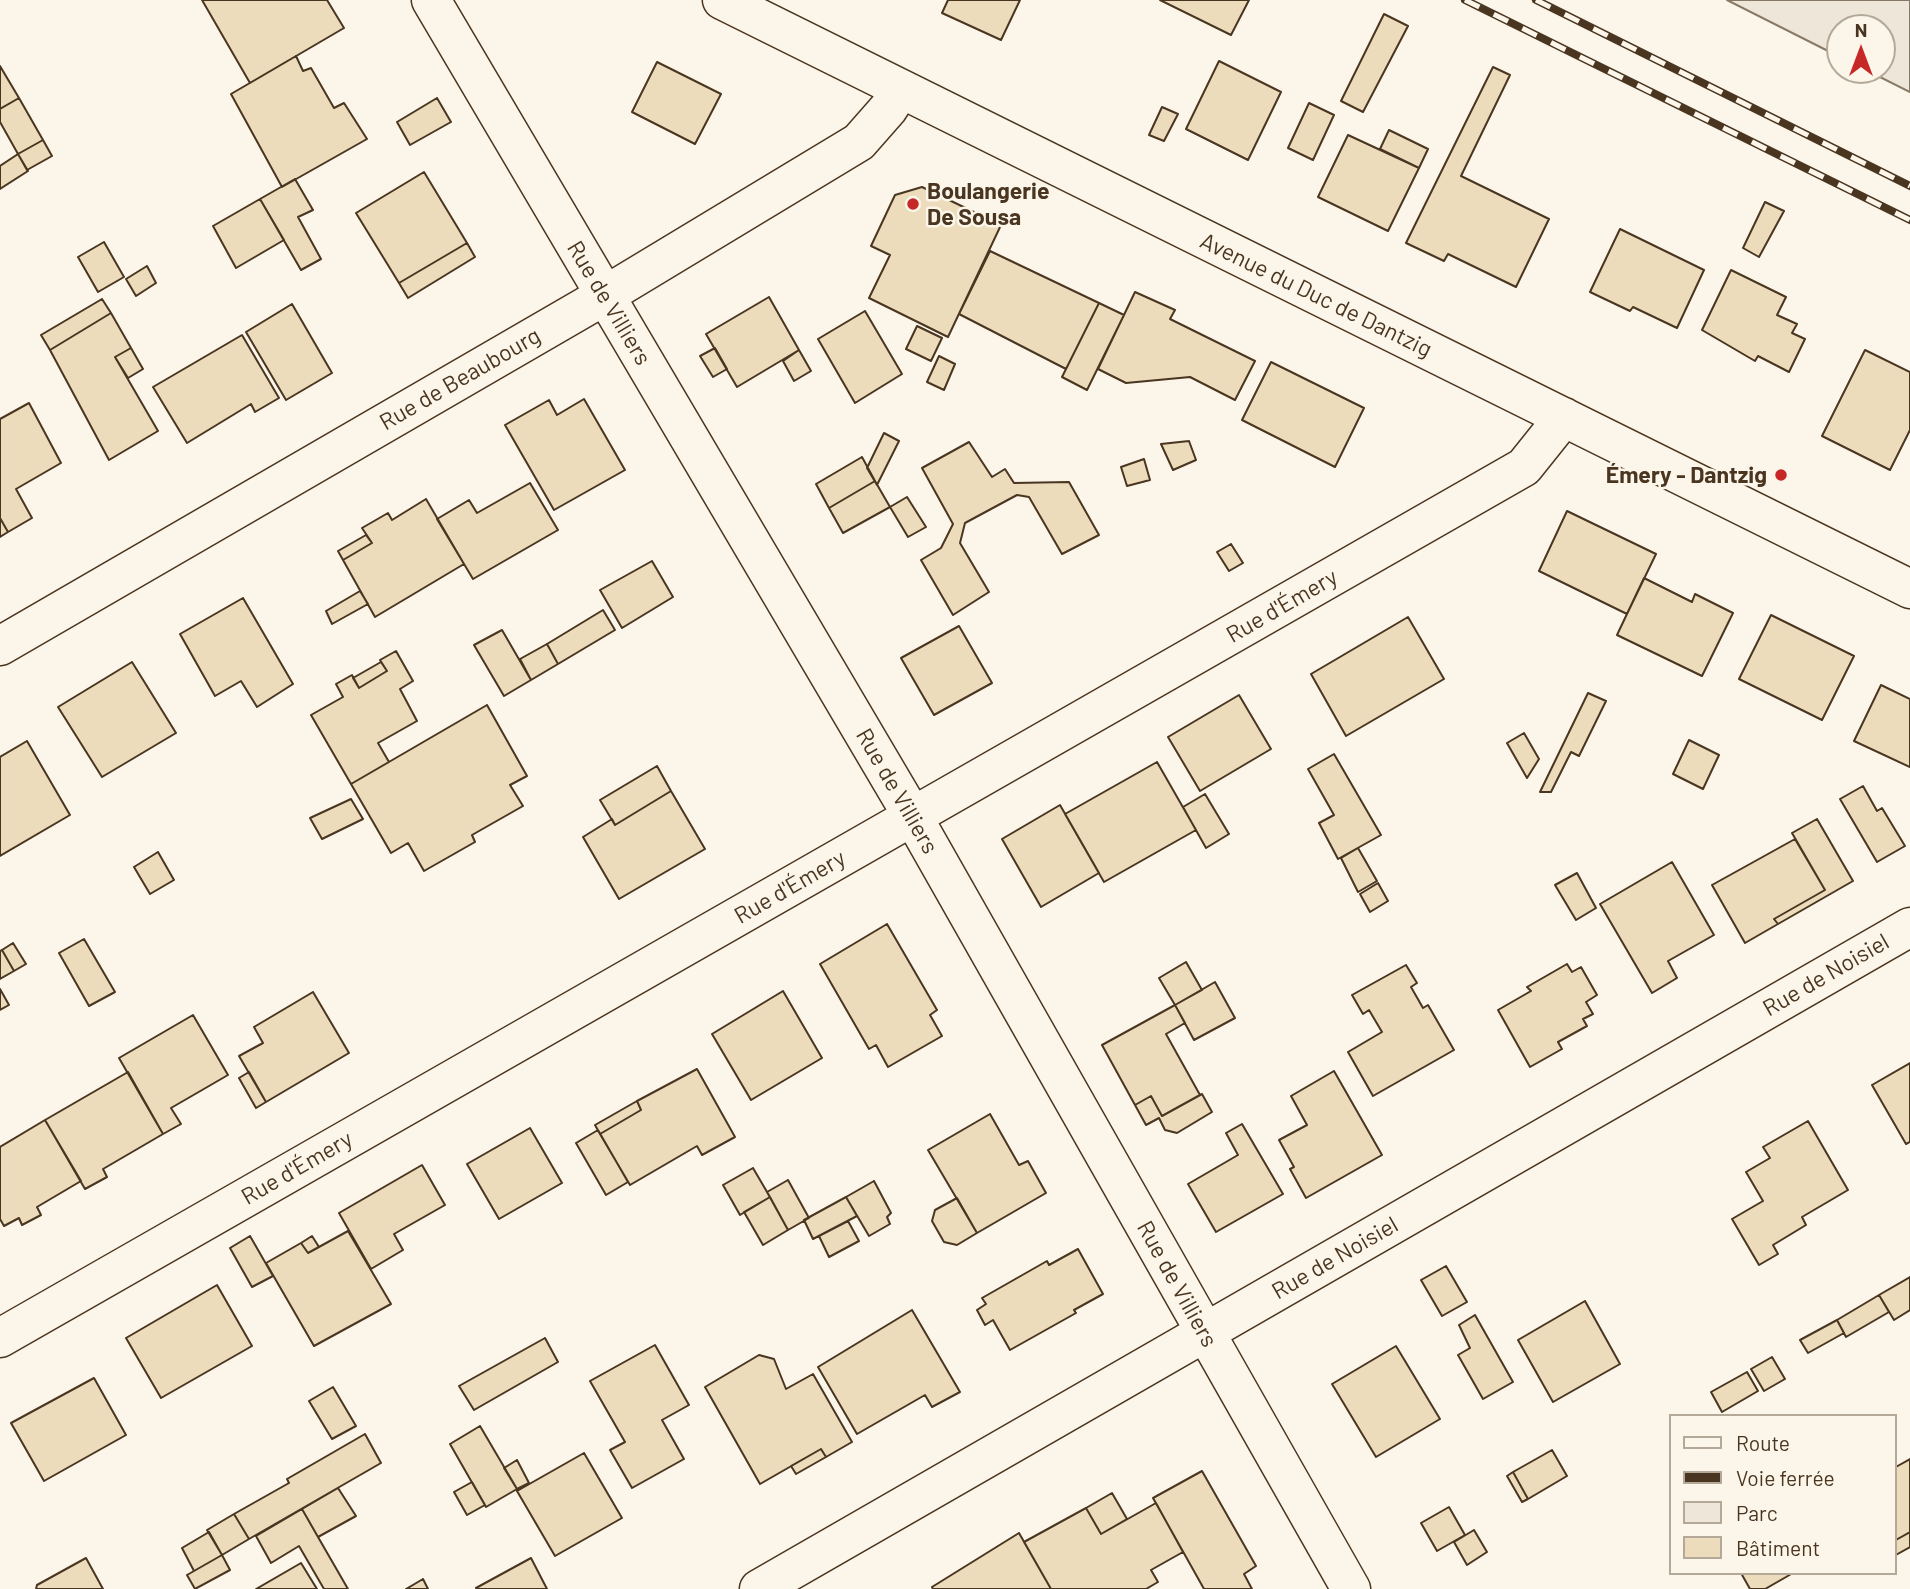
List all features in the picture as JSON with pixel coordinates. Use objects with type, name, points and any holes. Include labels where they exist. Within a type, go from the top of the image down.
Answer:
[{"type":"street","name":"Rue de Villiers","points":[[431,0],[913,817],[1351,1589]]},
{"type":"street","name":"Avenue du Duc de Dantzig","points":[[722,0],[1910,589]]},
{"type":"street","name":"Rue de Beaubourg","points":[[0,646],[604,296],[859,142],[888,110],[901,89]]},
{"type":"street","name":"Rue d'Émery","points":[[0,1338],[1524,467],[1564,417]]},
{"type":"street","name":"Rue de Noisiel","points":[[759,1589],[1910,927]]},
{"type":"green space","points":[[1727,0],[1910,0],[1910,92],[1894,84],[1896,14],[1826,14],[1826,50]]},
{"type":"building","points":[[202,0],[327,0],[344,28],[250,83]]},
{"type":"building","points":[[948,0],[1020,0],[1001,40],[942,13]]},
{"type":"building","points":[[1160,0],[1249,0],[1231,35]]},
{"type":"building","points":[[1384,14],[1408,26],[1363,112],[1341,101]]},
{"type":"building","points":[[296,56],[303,71],[311,68],[334,108],[344,103],[367,139],[282,187],[231,94]]},
{"type":"building","points":[[1219,61],[1281,92],[1248,160],[1186,129]]},
{"type":"building","points":[[657,62],[721,94],[695,144],[632,112]]},
{"type":"building","points":[[0,66],[19,98],[0,109]]},
{"type":"building","points":[[1493,67],[1510,75],[1461,176],[1549,219],[1516,287],[1448,254],[1444,261],[1406,243]]},
{"type":"building","points":[[19,98],[43,140],[18,154],[0,122],[0,109]]},
{"type":"building","points":[[437,98],[451,122],[410,145],[397,122]]},
{"type":"building","points":[[1309,103],[1334,115],[1313,160],[1288,148]]},
{"type":"building","points":[[1162,107],[1178,114],[1164,141],[1149,135]]},
{"type":"building","points":[[1389,130],[1428,149],[1419,168],[1380,149]]},
{"type":"building","points":[[1348,135],[1419,168],[1388,231],[1318,197]]},
{"type":"building","points":[[43,140],[52,156],[27,170],[18,154]]},
{"type":"building","points":[[18,154],[28,171],[0,189],[0,166]]},
{"type":"building","points":[[424,172],[467,243],[399,283],[356,213]]},
{"type":"building","points":[[295,179],[313,210],[298,217],[321,259],[301,270],[260,199]]},
{"type":"building","points":[[922,187],[1001,225],[948,337],[869,298],[890,255],[871,246],[895,195]]},
{"type":"building","points":[[260,199],[284,240],[236,268],[213,226]]},
{"type":"building","points":[[1765,202],[1784,211],[1759,257],[1743,248]]},
{"type":"building","points":[[1620,229],[1704,270],[1677,328],[1633,307],[1630,311],[1590,292]]},
{"type":"building","points":[[104,242],[124,277],[98,292],[78,257]]},
{"type":"building","points":[[467,243],[475,257],[408,298],[399,283]]},
{"type":"building","points":[[990,251],[1099,303],[1066,369],[959,314]]},
{"type":"building","points":[[147,266],[156,283],[136,296],[126,279]]},
{"type":"building","points":[[1731,270],[1786,297],[1777,315],[1797,324],[1792,333],[1805,339],[1789,372],[1758,356],[1755,361],[1702,330]]},
{"type":"building","points":[[1135,292],[1175,310],[1170,319],[1255,361],[1235,400],[1190,377],[1126,383],[1098,369]]},
{"type":"building","points":[[769,297],[799,350],[737,387],[706,334]]},
{"type":"building","points":[[102,299],[111,313],[50,350],[41,335]]},
{"type":"building","points":[[1099,303],[1124,315],[1087,390],[1062,377]]},
{"type":"building","points":[[292,304],[332,373],[286,400],[246,332]]},
{"type":"building","points":[[865,311],[902,374],[855,403],[818,339]]},
{"type":"building","points":[[111,313],[131,348],[115,357],[158,431],[109,460],[50,350]]},
{"type":"building","points":[[917,326],[942,338],[931,361],[906,349]]},
{"type":"building","points":[[242,335],[279,398],[255,412],[251,404],[187,443],[153,387]]},
{"type":"building","points":[[131,348],[143,369],[128,378],[115,357]]},
{"type":"building","points":[[715,348],[727,369],[713,377],[700,356]]},
{"type":"building","points":[[799,350],[811,371],[794,381],[783,361]]},
{"type":"building","points":[[1865,350],[1910,372],[1910,430],[1890,470],[1822,436]]},
{"type":"building","points":[[939,356],[955,364],[944,390],[927,382]]},
{"type":"building","points":[[1271,362],[1364,408],[1335,467],[1242,420]]},
{"type":"building","points":[[584,399],[625,470],[554,510],[505,425],[549,400],[557,415]]},
{"type":"building","points":[[29,403],[61,463],[16,489],[32,518],[8,532],[0,518],[0,419]]},
{"type":"building","points":[[884,433],[899,441],[877,485],[867,468]]},
{"type":"building","points":[[1189,441],[1196,460],[1173,470],[1161,444]]},
{"type":"building","points":[[969,442],[992,477],[1005,469],[1014,483],[1069,482],[1099,535],[1062,554],[1029,497],[1017,495],[965,523],[960,543],[989,592],[953,615],[921,560],[941,548],[953,524],[922,468]]},
{"type":"building","points":[[862,457],[875,481],[829,508],[816,484]]},
{"type":"building","points":[[1144,459],[1150,480],[1127,486],[1121,467]]},
{"type":"building","points":[[875,481],[890,507],[843,533],[829,508]]},
{"type":"building","points":[[530,483],[558,530],[473,579],[437,519],[469,500],[477,513]]},
{"type":"building","points":[[907,497],[926,527],[908,537],[890,507]]},
{"type":"building","points":[[426,499],[464,564],[375,617],[343,560],[372,543],[362,528],[388,513],[392,520]]},
{"type":"building","points":[[1567,511],[1656,554],[1627,614],[1539,571]]},
{"type":"building","points":[[0,518],[8,532],[0,537]]},
{"type":"building","points":[[366,535],[372,543],[343,560],[338,551]]},
{"type":"building","points":[[1231,544],[1243,563],[1229,571],[1217,552]]},
{"type":"building","points":[[652,561],[673,597],[622,628],[600,590]]},
{"type":"building","points":[[1644,578],[1692,602],[1695,594],[1733,613],[1702,676],[1617,635]]},
{"type":"building","points":[[360,591],[368,604],[332,624],[326,611]]},
{"type":"building","points":[[243,598],[293,684],[257,707],[241,681],[215,696],[180,634]]},
{"type":"building","points":[[603,610],[615,630],[558,664],[547,644]]},
{"type":"building","points":[[1771,615],[1854,656],[1822,720],[1739,679]]},
{"type":"building","points":[[1408,617],[1444,679],[1346,736],[1311,674]]},
{"type":"building","points":[[959,626],[992,683],[934,715],[901,658]]},
{"type":"building","points":[[502,630],[531,680],[504,696],[474,645]]},
{"type":"building","points":[[547,644],[558,664],[531,680],[520,659]]},
{"type":"building","points":[[396,651],[413,681],[400,689],[417,721],[378,743],[389,762],[351,784],[311,715],[343,697],[336,684],[352,675],[359,688],[387,671],[380,660]]},
{"type":"building","points":[[132,662],[176,733],[102,777],[58,707]]},
{"type":"building","points":[[381,662],[387,671],[359,688],[353,678]]},
{"type":"building","points":[[1881,685],[1910,699],[1910,767],[1854,741]]},
{"type":"building","points":[[1588,693],[1606,701],[1579,756],[1571,752],[1551,792],[1540,792]]},
{"type":"building","points":[[1239,695],[1271,749],[1200,791],[1168,737]]},
{"type":"building","points":[[487,705],[527,776],[510,785],[523,806],[472,835],[475,842],[424,871],[408,843],[391,853],[351,784]]},
{"type":"building","points":[[1524,733],[1539,759],[1527,778],[1507,743]]},
{"type":"building","points":[[1689,740],[1719,755],[1703,789],[1673,774]]},
{"type":"building","points":[[27,741],[70,815],[0,856],[0,757]]},
{"type":"building","points":[[1334,754],[1381,835],[1338,859],[1319,823],[1334,815],[1308,769]]},
{"type":"building","points":[[1157,762],[1196,830],[1104,882],[1065,814]]},
{"type":"building","points":[[657,766],[671,791],[615,825],[600,800]]},
{"type":"building","points":[[1863,786],[1877,811],[1882,808],[1905,846],[1877,862],[1840,799]]},
{"type":"building","points":[[671,791],[705,849],[619,899],[583,837],[612,819],[615,825]]},
{"type":"building","points":[[1205,794],[1229,834],[1206,848],[1183,807]]},
{"type":"building","points":[[351,799],[363,819],[322,839],[310,818]]},
{"type":"building","points":[[1060,805],[1099,873],[1041,907],[1002,839]]},
{"type":"building","points":[[1817,819],[1853,881],[1778,924],[1774,919],[1825,890],[1792,833]]},
{"type":"building","points":[[1795,839],[1825,890],[1774,919],[1778,924],[1745,943],[1712,885]]},
{"type":"building","points":[[1358,848],[1377,881],[1358,892],[1341,858]]},
{"type":"building","points":[[158,852],[174,880],[150,894],[134,867]]},
{"type":"building","points":[[1672,862],[1714,935],[1668,961],[1677,978],[1652,993],[1600,904]]},
{"type":"building","points":[[1577,873],[1596,908],[1576,920],[1555,885]]},
{"type":"building","points":[[1378,883],[1388,901],[1370,912],[1360,894]]},
{"type":"building","points":[[887,924],[937,1010],[930,1015],[942,1036],[888,1067],[876,1045],[869,1049],[820,964]]},
{"type":"building","points":[[84,939],[115,992],[89,1006],[59,953]]},
{"type":"building","points":[[13,943],[26,964],[14,971],[2,950]]},
{"type":"building","points":[[2,950],[14,971],[0,979],[0,951]]},
{"type":"building","points":[[1186,962],[1202,990],[1175,1005],[1159,978]]},
{"type":"building","points":[[1567,964],[1572,972],[1581,967],[1597,995],[1586,1002],[1593,1014],[1583,1019],[1587,1026],[1558,1042],[1562,1049],[1530,1067],[1498,1010],[1531,991],[1527,987]]},
{"type":"building","points":[[1406,965],[1417,983],[1411,987],[1423,1008],[1428,1005],[1454,1050],[1373,1096],[1348,1052],[1382,1032],[1369,1010],[1363,1014],[1352,995]]},
{"type":"building","points":[[1215,982],[1235,1018],[1194,1040],[1175,1005]]},
{"type":"building","points":[[0,989],[9,1005],[0,1010]]},
{"type":"building","points":[[783,991],[822,1058],[751,1100],[712,1034]]},
{"type":"building","points":[[313,992],[349,1053],[266,1102],[239,1056],[263,1043],[254,1027]]},
{"type":"building","points":[[1175,1005],[1185,1023],[1166,1034],[1200,1095],[1162,1116],[1151,1096],[1135,1105],[1102,1045]]},
{"type":"building","points":[[193,1015],[228,1075],[171,1108],[181,1124],[163,1134],[119,1058]]},
{"type":"building","points":[[1910,1063],[1910,1142],[1906,1144],[1872,1085]]},
{"type":"building","points":[[697,1069],[735,1137],[702,1155],[697,1146],[630,1185],[600,1134],[641,1110],[637,1101]]},
{"type":"building","points":[[1334,1071],[1382,1155],[1306,1198],[1290,1169],[1294,1167],[1279,1140],[1307,1125],[1291,1096]]},
{"type":"building","points":[[128,1072],[163,1134],[103,1169],[107,1177],[85,1189],[45,1120]]},
{"type":"building","points":[[249,1072],[266,1102],[256,1108],[239,1078]]},
{"type":"building","points":[[1202,1094],[1212,1112],[1177,1133],[1165,1130],[1159,1118],[1146,1125],[1135,1105],[1151,1096],[1162,1116]]},
{"type":"building","points":[[637,1101],[641,1110],[600,1134],[595,1125]]},
{"type":"building","points":[[990,1114],[1019,1165],[1028,1161],[1046,1193],[977,1233],[928,1150]]},
{"type":"building","points":[[45,1120],[81,1181],[37,1207],[41,1215],[22,1225],[19,1218],[4,1226],[0,1219],[0,1147]]},
{"type":"building","points":[[1808,1121],[1848,1190],[1802,1217],[1806,1225],[1773,1245],[1778,1254],[1759,1265],[1732,1219],[1763,1201],[1746,1172],[1770,1158],[1763,1147]]},
{"type":"building","points":[[1242,1124],[1283,1194],[1216,1232],[1188,1184],[1238,1155],[1226,1133]]},
{"type":"building","points":[[530,1128],[562,1183],[499,1219],[467,1164]]},
{"type":"building","points":[[598,1130],[628,1182],[606,1195],[576,1143]]},
{"type":"building","points":[[422,1165],[445,1205],[394,1234],[403,1250],[371,1269],[339,1213]]},
{"type":"building","points":[[753,1168],[770,1197],[740,1215],[723,1185]]},
{"type":"building","points":[[788,1180],[809,1218],[788,1230],[767,1192]]},
{"type":"building","points":[[874,1181],[891,1213],[887,1217],[890,1224],[869,1236],[846,1197]]},
{"type":"building","points":[[770,1197],[788,1230],[763,1245],[744,1212]]},
{"type":"building","points":[[846,1197],[857,1216],[813,1239],[804,1220]]},
{"type":"building","points":[[957,1198],[977,1233],[957,1245],[944,1242],[932,1221],[935,1210]]},
{"type":"building","points":[[848,1221],[859,1241],[829,1257],[819,1236]]},
{"type":"building","points":[[348,1231],[391,1304],[314,1346],[266,1263],[301,1243],[308,1253]]},
{"type":"building","points":[[250,1236],[273,1276],[252,1287],[230,1248]]},
{"type":"building","points":[[312,1236],[319,1247],[308,1253],[301,1243]]},
{"type":"building","points":[[1078,1249],[1103,1294],[1074,1310],[1076,1313],[1010,1350],[993,1320],[985,1325],[977,1310],[986,1304],[982,1298],[1047,1261],[1049,1265]]},
{"type":"building","points":[[1446,1266],[1467,1302],[1442,1316],[1421,1280]]},
{"type":"building","points":[[1910,1277],[1910,1310],[1894,1320],[1879,1295]]},
{"type":"building","points":[[217,1285],[252,1346],[161,1398],[126,1338]]},
{"type":"building","points":[[1879,1295],[1889,1312],[1846,1337],[1837,1320]]},
{"type":"building","points":[[1585,1301],[1620,1364],[1553,1402],[1518,1340]]},
{"type":"building","points":[[912,1310],[960,1392],[932,1407],[925,1395],[857,1434],[818,1367]]},
{"type":"building","points":[[1475,1315],[1513,1382],[1483,1399],[1458,1355],[1470,1348],[1459,1325]]},
{"type":"building","points":[[1837,1320],[1844,1333],[1808,1353],[1800,1340]]},
{"type":"building","points":[[545,1338],[558,1362],[474,1410],[459,1386]]},
{"type":"building","points":[[655,1345],[689,1405],[662,1420],[684,1459],[632,1488],[610,1450],[625,1442],[590,1381]]},
{"type":"building","points":[[1396,1346],[1440,1419],[1376,1457],[1332,1384]]},
{"type":"building","points":[[759,1355],[774,1359],[786,1389],[813,1374],[852,1442],[826,1457],[821,1449],[760,1484],[705,1387]]},
{"type":"building","points":[[1772,1357],[1785,1379],[1764,1391],[1751,1369]]},
{"type":"building","points":[[1747,1372],[1758,1391],[1722,1412],[1711,1392]]},
{"type":"building","points":[[94,1378],[126,1435],[44,1481],[11,1423]]},
{"type":"building","points":[[333,1387],[356,1426],[332,1439],[309,1401]]},
{"type":"building","points":[[480,1426],[517,1489],[486,1507],[450,1444]]},
{"type":"building","points":[[365,1434],[381,1463],[249,1539],[234,1514],[289,1483],[287,1479]]},
{"type":"building","points":[[821,1449],[826,1457],[796,1474],[791,1466]]},
{"type":"building","points":[[1552,1450],[1567,1476],[1528,1499],[1513,1472]]},
{"type":"building","points":[[584,1453],[622,1518],[555,1556],[517,1491]]},
{"type":"building","points":[[1910,1459],[1910,1532],[1896,1540],[1896,1467]]},
{"type":"building","points":[[517,1460],[529,1483],[517,1489],[504,1468]]},
{"type":"building","points":[[1202,1471],[1256,1566],[1244,1574],[1252,1589],[1204,1589],[1153,1498]]},
{"type":"building","points":[[1513,1472],[1528,1499],[1522,1502],[1507,1476]]},
{"type":"building","points":[[472,1482],[485,1505],[467,1515],[454,1492]]},
{"type":"building","points":[[338,1488],[356,1516],[318,1537],[302,1509]]},
{"type":"building","points":[[1112,1493],[1127,1519],[1101,1534],[1086,1508]]},
{"type":"building","points":[[1156,1503],[1183,1552],[1151,1570],[1158,1582],[1146,1589],[1051,1589],[1024,1542],[1086,1508],[1101,1534]]},
{"type":"building","points":[[1449,1507],[1465,1535],[1437,1551],[1421,1523]]},
{"type":"building","points":[[302,1509],[348,1589],[324,1589],[299,1546],[271,1563],[256,1536]]},
{"type":"building","points":[[234,1514],[249,1539],[222,1555],[207,1530]]},
{"type":"building","points":[[1474,1530],[1487,1552],[1467,1565],[1454,1542]]},
{"type":"building","points":[[209,1532],[222,1555],[194,1571],[182,1548]]},
{"type":"building","points":[[1910,1532],[1910,1547],[1896,1555],[1896,1540]]},
{"type":"building","points":[[1019,1533],[1051,1589],[933,1589],[932,1587]]},
{"type":"building","points":[[222,1555],[230,1570],[195,1589],[187,1575]]},
{"type":"building","points":[[86,1558],[103,1589],[36,1589],[37,1585]]},
{"type":"building","points":[[531,1558],[547,1589],[476,1588]]},
{"type":"building","points":[[301,1563],[317,1589],[256,1589]]},
{"type":"building","points":[[1742,1575],[1790,1575],[1765,1589],[1750,1589]]},
{"type":"building","points":[[423,1579],[428,1589],[406,1589]]},
{"type":"railway","points":[[1465,0],[1910,220]]},
{"type":"railway","points":[[1536,0],[1910,186]]},
{"type":"place","name":"Boulangerie De Sousa","points":[[913,204]]},
{"type":"place","name":"Émery - Dantzig","points":[[1781,475]]}]
